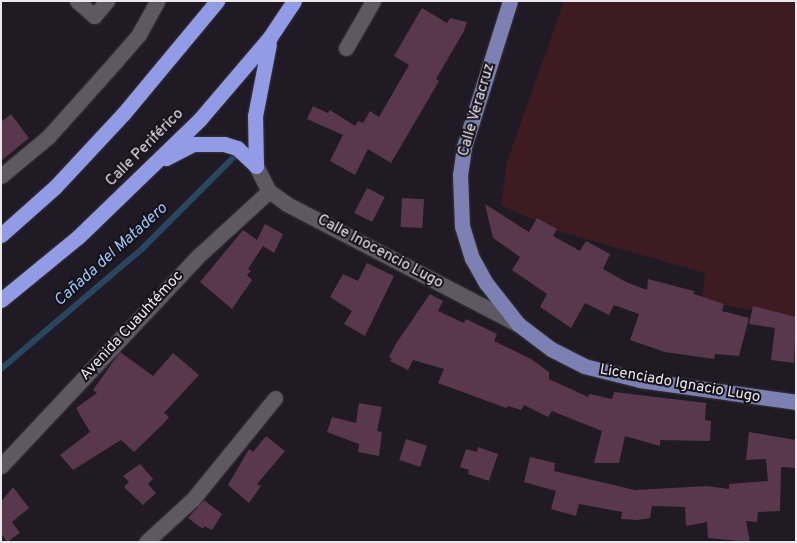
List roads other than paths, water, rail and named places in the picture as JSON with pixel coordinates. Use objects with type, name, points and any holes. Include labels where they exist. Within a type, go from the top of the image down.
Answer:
[{"type":"highway","name":"Calle Periférico","points":[[1,300],[78,237],[154,165],[226,90],[270,37],[294,1]]},
{"type":"highway","points":[[1,235],[54,187],[124,113],[214,2]]},
{"type":"highway","points":[[256,166],[257,98],[270,37]]},
{"type":"highway","points":[[154,165],[194,144],[208,143],[237,148],[256,166]]},
{"type":"main road","name":"Calle Veracruz","points":[[510,1],[464,147],[459,200],[462,226],[472,258],[486,283],[518,324]]},
{"type":"main road","name":"Licenciado Ignacio Lugo","points":[[518,324],[552,349],[584,366],[610,374],[796,402]]},
{"type":"street","points":[[77,1],[94,16],[107,1]]},
{"type":"street","points":[[1,176],[48,137],[115,62],[139,34],[157,1]]},
{"type":"street","points":[[346,48],[374,1]]},
{"type":"street","points":[[256,166],[269,191]]},
{"type":"street","name":"Calle Inocencio Lugo","points":[[269,191],[518,324]]},
{"type":"street","name":"Avenida Cuauhtémoc","points":[[1,466],[196,258],[269,191]]},
{"type":"street","points":[[146,542],[193,499],[275,398]]},
{"type":"waterway","name":"Cañada del Matadero","points":[[1,369],[142,249],[235,156]]}]
